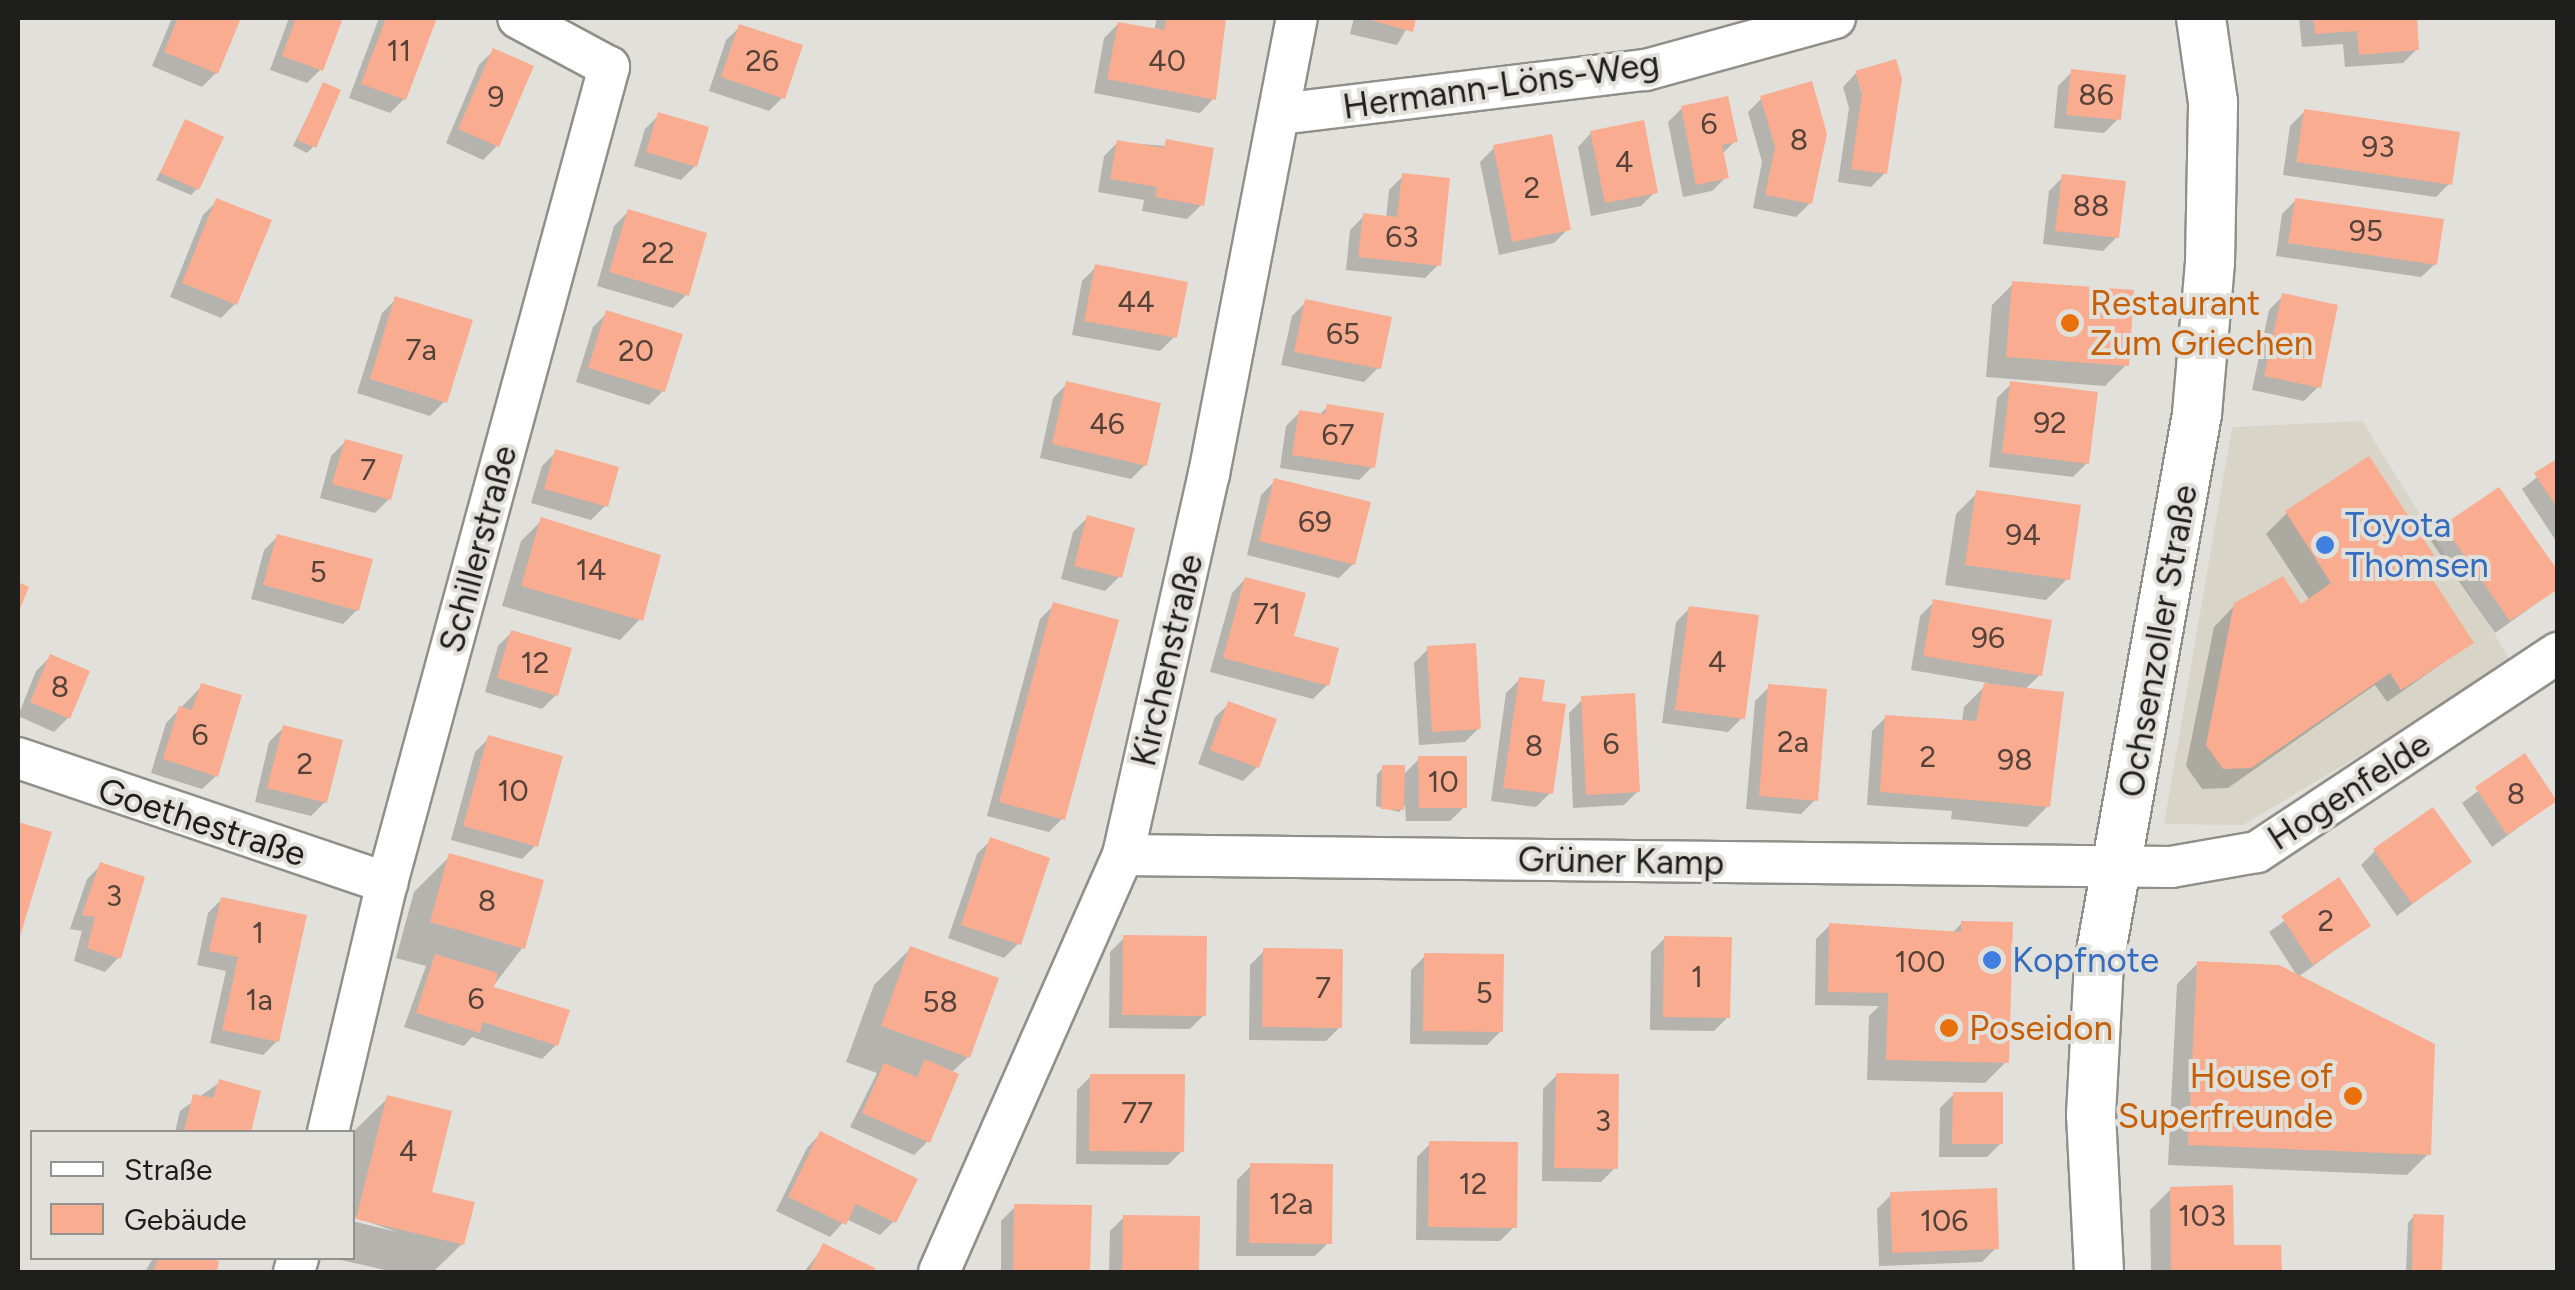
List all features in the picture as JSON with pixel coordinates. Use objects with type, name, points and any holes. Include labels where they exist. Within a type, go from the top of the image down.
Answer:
[{"type":"street","name":"Schillerstraße","points":[[328,1130],[387,883],[609,67],[518,18]]},
{"type":"street","name":"Kirchenstraße","points":[[939,1272],[1123,855],[1209,474],[1298,18]]},
{"type":"street","name":"Hermann-Löns-Weg","points":[[1280,114],[1646,70],[1835,18]]},
{"type":"street","name":"Ochsenzoller Straße","points":[[2100,1270],[2091,1114],[2099,964],[2197,414],[2210,262],[2213,102],[2201,18]]},
{"type":"street","name":"Hogenfelde","points":[[2119,868],[2257,852],[2558,653]]},
{"type":"street","name":"Goethestraße","points":[[18,758],[387,883]]},
{"type":"street","name":"Grüner Kamp","points":[[1123,855],[2119,868]]},
{"type":"shaded area","name":"Toyota Thomsen","points":[[2362,421],[2513,664],[2243,825],[2164,824],[2232,427]]},
{"type":"building","points":[[178,18],[241,18],[218,74],[164,52]]},
{"type":"building","points":[[296,18],[343,18],[323,71],[282,56]]},
{"type":"building","points":[[386,18],[437,18],[406,100],[361,84]]},
{"type":"building","points":[[1167,18],[1226,18],[1216,100],[1107,79],[1118,22],[1164,30]]},
{"type":"building","points":[[1363,18],[1416,18],[1413,32]]},
{"type":"building","points":[[2313,18],[2417,18],[2419,50],[2359,55],[2357,31],[2315,34]]},
{"type":"building","points":[[739,24],[803,45],[785,99],[721,77]]},
{"type":"building","points":[[493,48],[534,66],[499,147],[458,129]]},
{"type":"building","points":[[1896,59],[1902,79],[1887,174],[1851,169],[1862,93],[1855,71]]},
{"type":"building","points":[[2071,69],[2126,75],[2121,120],[2066,115]]},
{"type":"building","points":[[1812,81],[1827,134],[1812,204],[1765,195],[1775,147],[1760,96]]},
{"type":"building","points":[[323,82],[341,90],[316,148],[297,140]]},
{"type":"building","points":[[1728,96],[1738,142],[1722,145],[1729,178],[1696,185],[1681,106]]},
{"type":"building","points":[[2304,109],[2460,132],[2452,185],[2296,162]]},
{"type":"building","points":[[658,112],[709,127],[697,167],[646,152]]},
{"type":"building","points":[[185,119],[224,137],[199,190],[160,173]]},
{"type":"building","points":[[1644,120],[1658,193],[1605,203],[1590,131]]},
{"type":"building","points":[[1552,134],[1571,230],[1512,242],[1493,145]]},
{"type":"building","points":[[1166,139],[1214,148],[1204,206],[1155,197],[1157,187],[1110,179],[1117,140],[1164,148]]},
{"type":"building","points":[[1402,173],[1450,178],[1441,266],[1358,257],[1363,213],[1397,217]]},
{"type":"building","points":[[2062,174],[2126,181],[2119,238],[2055,231]]},
{"type":"building","points":[[216,198],[272,220],[237,305],[182,283]]},
{"type":"building","points":[[2295,198],[2444,219],[2437,265],[2288,243]]},
{"type":"building","points":[[628,209],[707,233],[689,296],[609,272]]},
{"type":"building","points":[[1095,264],[1188,282],[1177,338],[1084,321]]},
{"type":"building","name":"Restaurant Zum Griechen","points":[[2012,281],[2134,290],[2129,366],[2006,357]]},
{"type":"building","points":[[2282,293],[2338,305],[2321,388],[2264,376]]},
{"type":"building","points":[[395,296],[473,320],[447,403],[370,379]]},
{"type":"building","points":[[1305,299],[1392,317],[1381,369],[1294,352]]},
{"type":"building","points":[[606,310],[683,334],[665,392],[588,368]]},
{"type":"building","points":[[1066,381],[1161,403],[1147,466],[1052,444]]},
{"type":"building","points":[[2010,381],[2098,392],[2089,464],[2002,453]]},
{"type":"building","points":[[1327,404],[1384,413],[1375,468],[1292,455],[1299,410],[1325,414]]},
{"type":"building","points":[[345,439],[403,455],[391,500],[332,484]]},
{"type":"building","points":[[555,449],[619,467],[608,507],[544,489]]},
{"type":"building","points":[[2369,456],[2434,555],[2422,563],[2474,643],[2401,690],[2390,673],[2251,768],[2223,769],[2206,745],[2234,603],[2283,576],[2301,604],[2331,583],[2285,511]]},
{"type":"building","points":[[2558,458],[2558,509],[2534,473]]},
{"type":"building","points":[[1274,478],[1371,502],[1355,565],[1259,541]]},
{"type":"building","points":[[2499,487],[2558,571],[2558,589],[2510,621],[2443,525]]},
{"type":"building","points":[[1976,490],[2081,505],[2070,580],[1965,565]]},
{"type":"building","points":[[1087,515],[1135,528],[1122,578],[1074,566]]},
{"type":"building","points":[[541,517],[661,555],[643,621],[521,586]]},
{"type":"building","points":[[277,534],[373,559],[359,611],[263,585]]},
{"type":"building","points":[[1245,577],[1306,593],[1294,636],[1339,648],[1329,686],[1223,658]]},
{"type":"building","points":[[18,582],[29,587],[18,613]]},
{"type":"building","points":[[1933,599],[2052,620],[2042,676],[1923,656]]},
{"type":"building","points":[[1053,602],[1119,620],[1065,820],[999,802]]},
{"type":"building","points":[[1689,606],[1759,615],[1745,719],[1675,710]]},
{"type":"building","points":[[511,630],[572,648],[558,696],[497,678]]},
{"type":"building","points":[[1476,643],[1481,729],[1432,732],[1427,646]]},
{"type":"building","points":[[50,654],[90,671],[70,719],[30,702]]},
{"type":"building","points":[[1519,677],[1545,680],[1542,701],[1566,704],[1553,794],[1503,788]]},
{"type":"building","points":[[201,683],[242,695],[218,777],[163,759],[179,706],[192,710]]},
{"type":"building","points":[[1984,683],[2064,692],[2050,807],[1880,792],[1885,715],[1976,721]]},
{"type":"building","points":[[1768,684],[1827,689],[1818,801],[1759,796]]},
{"type":"building","points":[[1635,693],[1640,792],[1586,795],[1581,696]]},
{"type":"building","points":[[1228,701],[1277,719],[1259,768],[1210,750]]},
{"type":"building","points":[[283,725],[343,740],[327,803],[267,788]]},
{"type":"building","points":[[488,735],[563,756],[538,847],[463,826]]},
{"type":"building","points":[[2525,753],[2557,801],[2507,835],[2475,787]]},
{"type":"building","points":[[1418,756],[1467,756],[1467,808],[1419,808]]},
{"type":"building","points":[[1382,765],[1405,765],[1404,810],[1381,809]]},
{"type":"building","points":[[2433,807],[2472,862],[2412,904],[2373,849]]},
{"type":"building","points":[[18,822],[52,832],[18,943]]},
{"type":"building","points":[[990,837],[1050,858],[1021,945],[961,925]]},
{"type":"building","points":[[449,853],[544,880],[525,949],[430,922]]},
{"type":"building","points":[[100,862],[145,877],[121,959],[87,948],[95,917],[82,915]]},
{"type":"building","points":[[2339,877],[2371,926],[2313,965],[2281,916]]},
{"type":"building","points":[[221,897],[307,915],[279,1042],[222,1030],[238,957],[209,951]]},
{"type":"building","points":[[1961,921],[2013,922],[2009,1063],[1886,1060],[1888,993],[1828,992],[1829,923],[1961,932]]},
{"type":"building","points":[[1123,935],[1207,936],[1206,1016],[1122,1015]]},
{"type":"building","points":[[1664,936],[1732,937],[1730,1018],[1663,1017]]},
{"type":"building","points":[[910,946],[999,978],[970,1058],[881,1026]]},
{"type":"building","points":[[1263,948],[1343,949],[1342,1028],[1262,1027]]},
{"type":"building","points":[[1424,953],[1504,954],[1503,1032],[1423,1031]]},
{"type":"building","points":[[435,954],[498,973],[494,987],[570,1010],[558,1046],[483,1022],[480,1033],[416,1013]]},
{"type":"building","name":"House of Superfreunde","points":[[2197,961],[2279,965],[2435,1044],[2431,1155],[2188,1145]]},
{"type":"building","points":[[925,1059],[959,1074],[930,1143],[862,1113],[884,1063],[917,1077]]},
{"type":"building","points":[[1556,1073],[1619,1074],[1618,1169],[1554,1168]]},
{"type":"building","points":[[1090,1074],[1185,1074],[1184,1152],[1089,1151]]},
{"type":"building","points":[[219,1079],[261,1091],[251,1130],[184,1130],[193,1094],[213,1098]]},
{"type":"building","points":[[1953,1092],[2003,1092],[2003,1144],[1952,1144]]},
{"type":"building","points":[[387,1095],[452,1111],[432,1192],[475,1202],[464,1245],[356,1219]]},
{"type":"building","points":[[820,1131],[918,1179],[896,1223],[856,1204],[846,1225],[788,1197]]},
{"type":"building","points":[[1429,1141],[1518,1142],[1517,1228],[1428,1227]]},
{"type":"building","points":[[1250,1163],[1333,1164],[1332,1244],[1249,1243]]},
{"type":"building","points":[[2233,1185],[2234,1245],[2281,1245],[2282,1272],[2171,1272],[2170,1187]]},
{"type":"building","points":[[1997,1188],[1999,1249],[1892,1253],[1890,1192]]},
{"type":"building","points":[[1014,1204],[1092,1205],[1090,1272],[1013,1272]]},
{"type":"building","points":[[2413,1214],[2444,1215],[2442,1272],[2412,1272]]},
{"type":"building","points":[[1123,1215],[1200,1216],[1199,1272],[1122,1272]]},
{"type":"building","points":[[823,1243],[875,1268],[873,1272],[809,1272]]},
{"type":"building","points":[[157,1260],[219,1261],[217,1272],[154,1272]]},
{"type":"place","name":"Restaurant Zum Griechen","points":[[2070,323]]},
{"type":"place","name":"Toyota Thomsen","points":[[2325,545]]},
{"type":"place","name":"Kopfnote","points":[[1992,960]]},
{"type":"place","name":"Poseidon","points":[[1949,1028]]},
{"type":"place","name":"House of Superfreunde","points":[[2353,1096]]}]
